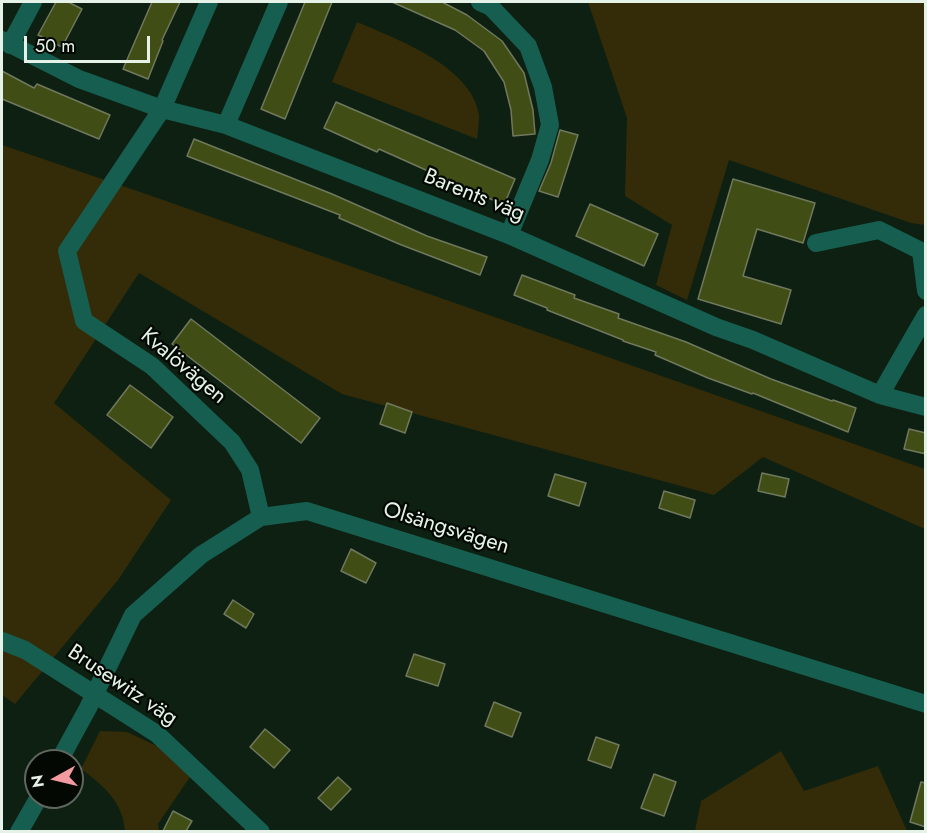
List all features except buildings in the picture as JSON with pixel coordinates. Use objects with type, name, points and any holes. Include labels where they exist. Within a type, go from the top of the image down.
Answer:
[{"type":"street","points":[[6,42],[33,2]]},
{"type":"street","name":"Kvalövägen","points":[[209,2],[162,109],[67,251],[84,321],[152,366],[232,441],[250,470],[261,517]]},
{"type":"street","points":[[226,125],[279,2]]},
{"type":"street","points":[[480,2],[491,7],[528,46],[543,87],[550,125],[540,160],[508,234]]},
{"type":"street","name":"Barents väg","points":[[6,42],[79,79],[162,109],[226,125],[508,234],[716,327],[753,340],[880,395],[926,407]]},
{"type":"street","points":[[816,243],[879,230],[921,251],[926,291]]},
{"type":"street","points":[[880,395],[926,315]]},
{"type":"street","name":"Olsängsvägen","points":[[65,749],[134,615],[201,555],[261,517],[308,511],[926,704]]},
{"type":"street","name":"Brusewitz väg","points":[[2,641],[25,650],[157,734],[261,831]]},
{"type":"street","points":[[19,831],[32,809]]},
{"type":"shaded area","points":[[588,2],[925,2],[925,225],[911,223],[729,160],[687,300],[656,285],[672,225],[625,196],[627,118]]},
{"type":"shaded area","points":[[357,22],[411,46],[448,69],[462,82],[473,98],[479,115],[477,139],[332,82]]},
{"type":"shaded area","points":[[2,145],[925,469],[925,529],[763,457],[714,495],[342,394],[139,273],[54,403],[171,500],[118,580],[15,704],[2,695]]},
{"type":"shaded area","points":[[100,731],[127,732],[174,754],[190,777],[158,824],[159,831],[125,831],[116,803],[97,781],[84,771],[84,763]]},
{"type":"shaded area","points":[[781,751],[804,791],[878,766],[907,831],[695,831],[701,801]]}]
